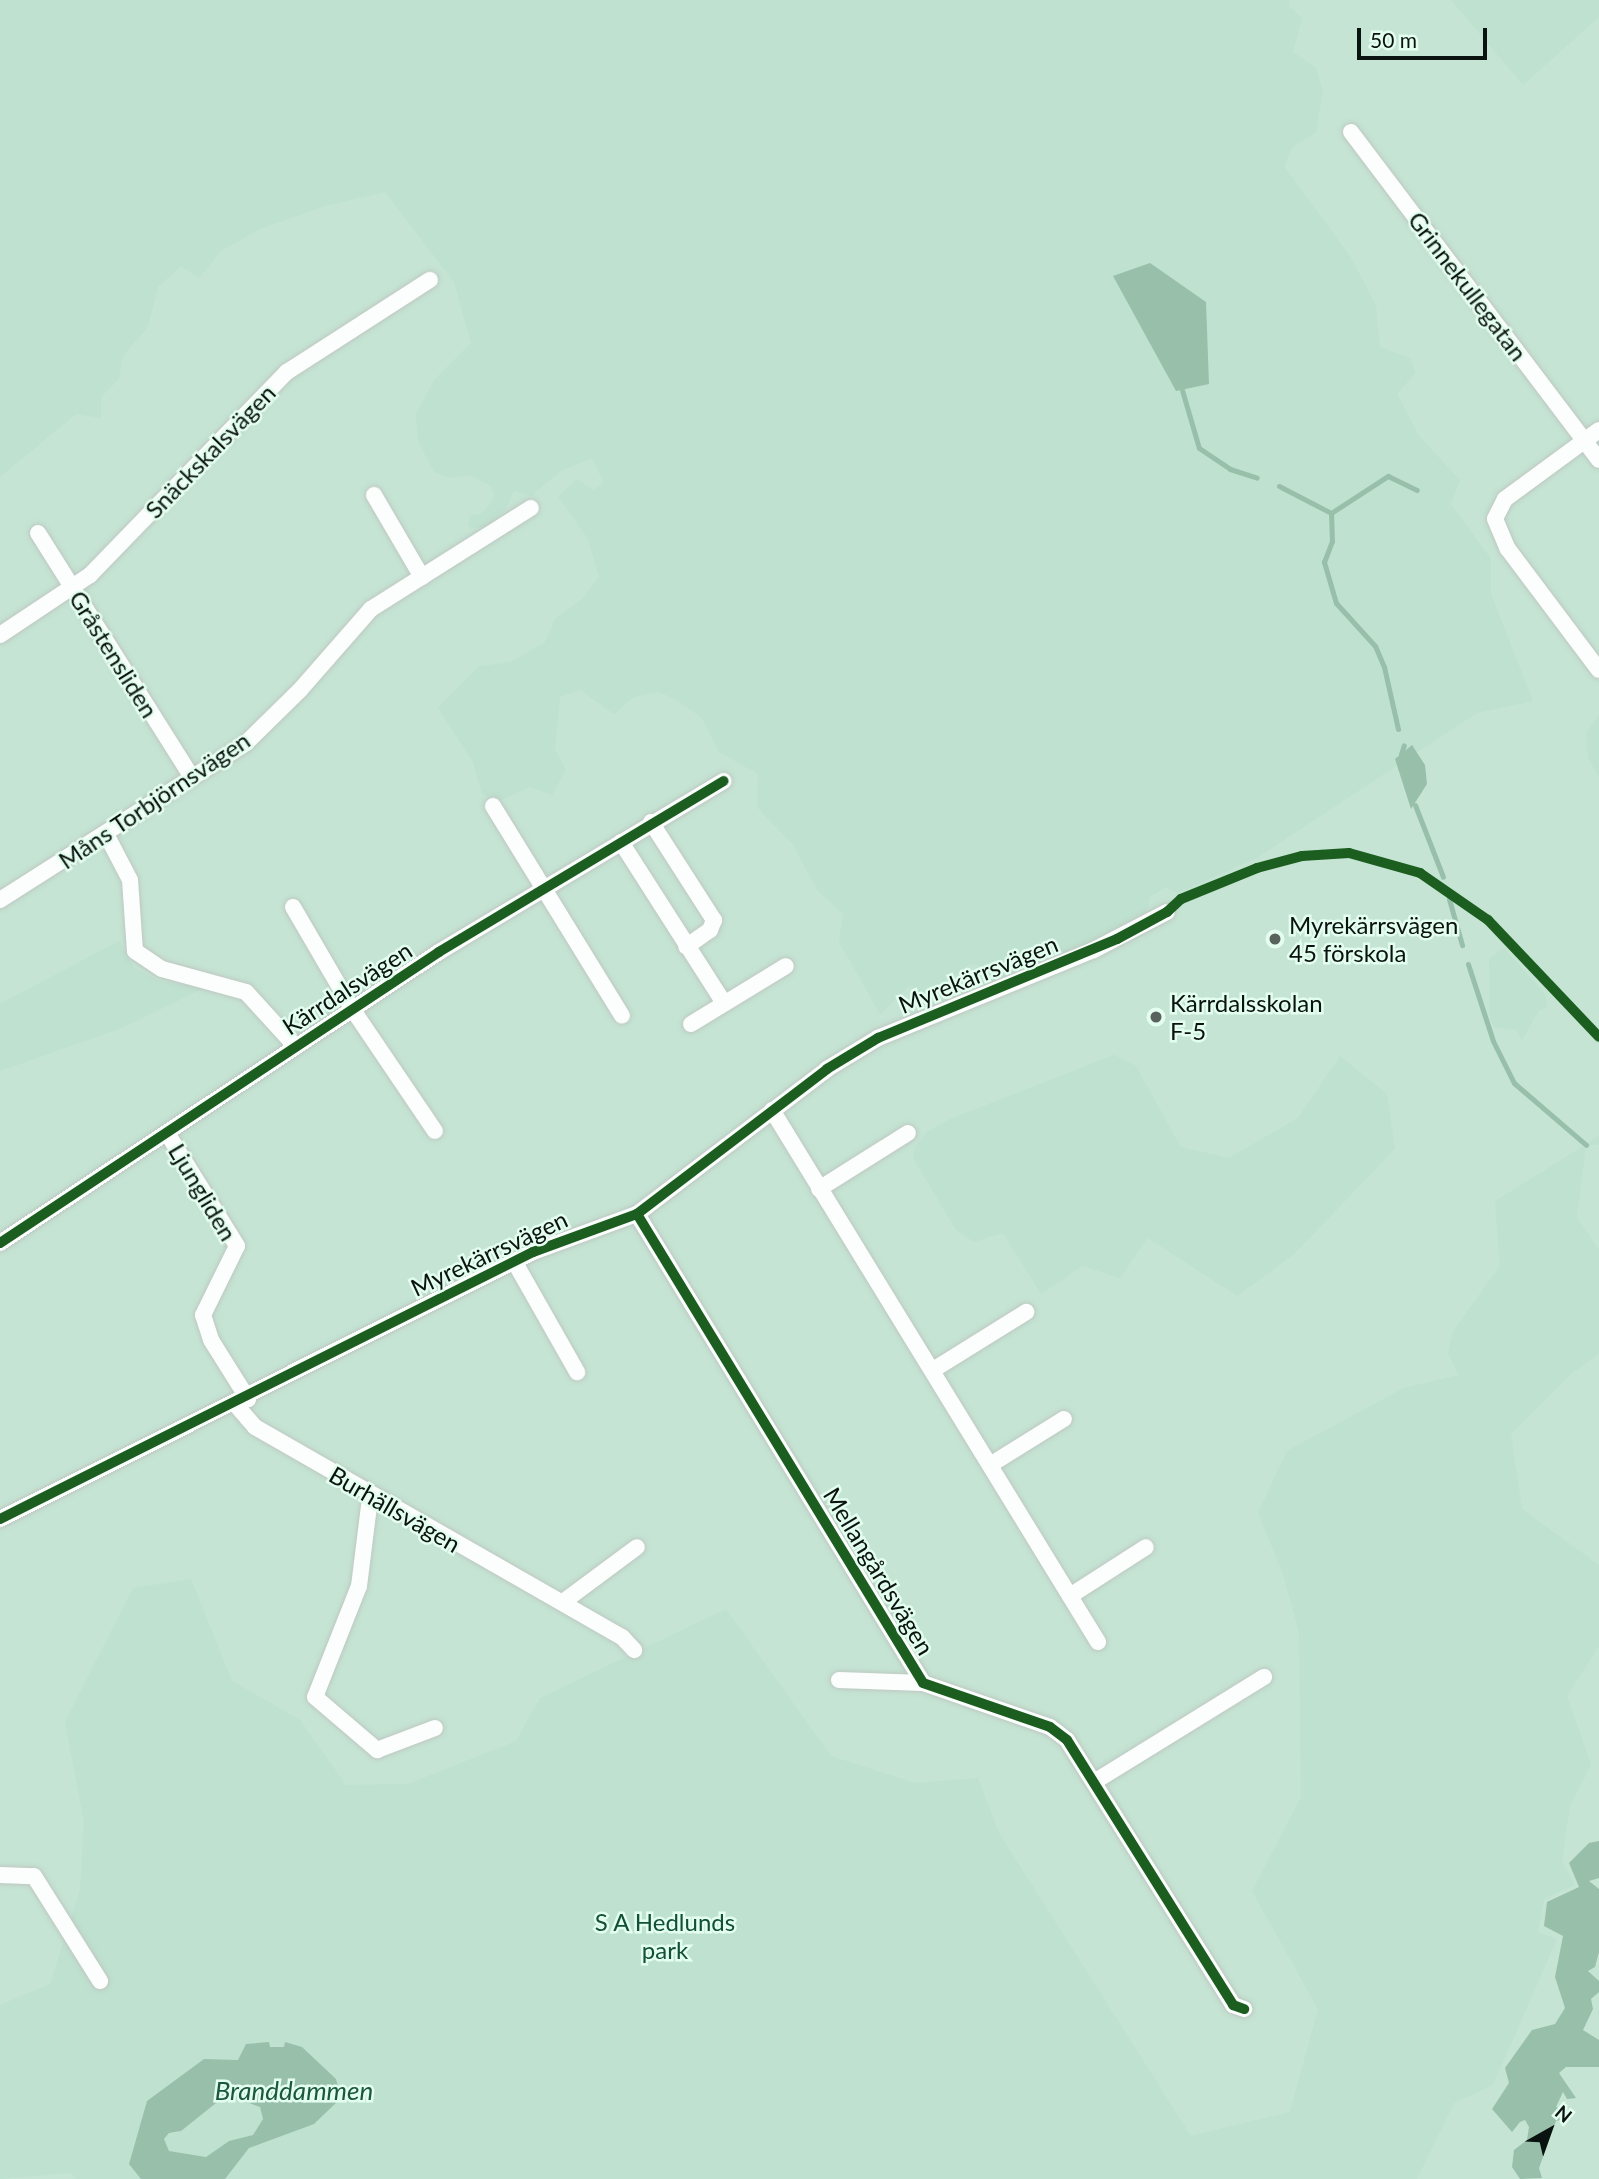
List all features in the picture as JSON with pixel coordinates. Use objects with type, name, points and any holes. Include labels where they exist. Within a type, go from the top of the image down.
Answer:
[{"type":"street","name":"Grinnekullegatan","points":[[1351,132],[1599,460]]},
{"type":"street","name":"Snäckskalsvägen","points":[[0,635],[72,587],[121,545],[287,372],[430,280]]},
{"type":"street","points":[[1599,430],[1505,499],[1495,519],[1508,550],[1599,670]]},
{"type":"street","points":[[374,495],[422,577]]},
{"type":"street","name":"Måns Torbjörnsvägen","points":[[0,900],[246,743],[300,690],[371,609],[531,508]]},
{"type":"street","name":"Gråstensliden","points":[[38,533],[191,776]]},
{"type":"street","name":"Kärrdalsvägen","points":[[0,1242],[543,888],[724,781]]},
{"type":"street","points":[[493,806],[622,1016]]},
{"type":"street","points":[[651,822],[714,920],[710,930],[686,947]]},
{"type":"street","points":[[106,834],[130,880],[132,943],[141,957],[162,968],[246,992],[261,1003],[296,1047]]},
{"type":"street","points":[[621,842],[724,1003]]},
{"type":"street","name":"Kärrdalsvägen","points":[[293,907],[353,1010],[435,1131]]},
{"type":"street","name":"Myrekärrsvägen","points":[[0,1519],[242,1402],[514,1261],[568,1236],[637,1214],[772,1110],[878,1038],[1094,950],[1167,912]]},
{"type":"street","points":[[691,1024],[786,966]]},
{"type":"street","points":[[772,1110],[1098,1642]]},
{"type":"street","name":"Ljungliden","points":[[167,1133],[237,1246],[203,1315],[211,1340],[242,1402]]},
{"type":"street","points":[[819,1189],[908,1133]]},
{"type":"street","name":"Mellangårdsvägen","points":[[637,1214],[923,1683]]},
{"type":"street","name":"Myrekärrsvägen","points":[[514,1261],[577,1372]]},
{"type":"street","points":[[933,1370],[1026,1312]]},
{"type":"street","name":"Burhällsvägen","points":[[242,1402],[255,1427],[374,1498],[563,1602],[622,1637],[634,1650]]},
{"type":"street","points":[[990,1465],[1064,1419]]},
{"type":"street","points":[[374,1498],[369,1506],[359,1586],[315,1697],[377,1750],[435,1728]]},
{"type":"street","points":[[563,1602],[637,1547]]},
{"type":"street","points":[[1070,1596],[1146,1547]]},
{"type":"street","points":[[1094,1782],[1264,1677]]},
{"type":"street","name":"Mellangårdsvägen","points":[[839,1680],[923,1683],[1050,1727],[1066,1740],[1094,1782],[1233,2005],[1244,2009]]},
{"type":"street","points":[[0,1875],[34,1876],[100,1982]]},
{"type":"green space","points":[[0,0],[1599,0],[1599,2179],[0,2179]]},
{"type":"green space","points":[[0,0],[1289,0],[1289,6],[1302,18],[1293,52],[1316,68],[1323,91],[1316,132],[1293,147],[1284,166],[1352,259],[1376,306],[1380,347],[1411,358],[1415,373],[1397,394],[1419,436],[1460,480],[1451,504],[1491,559],[1491,594],[1533,701],[1477,713],[1255,859],[1177,893],[1166,887],[1150,897],[1147,912],[1093,941],[999,976],[987,967],[971,964],[954,976],[958,990],[925,1000],[909,986],[880,1014],[839,942],[843,914],[818,891],[793,845],[757,807],[758,774],[719,752],[702,718],[677,700],[659,692],[634,697],[614,714],[580,690],[560,697],[555,749],[566,770],[552,795],[530,787],[499,801],[482,794],[473,762],[438,708],[478,667],[513,661],[545,642],[555,619],[581,600],[599,577],[588,539],[558,496],[577,479],[593,490],[604,483],[592,458],[561,471],[531,496],[514,491],[506,508],[486,528],[468,527],[470,515],[481,514],[488,507],[494,496],[491,486],[469,475],[450,478],[434,472],[418,441],[416,413],[435,379],[471,343],[454,282],[385,192],[325,206],[260,229],[221,251],[199,278],[181,266],[158,287],[148,327],[123,356],[119,379],[101,397],[101,418],[76,414],[0,477]],"holes":[[[1150,263],[1205,302],[1209,384]]]},
{"type":"green space","points":[[1451,0],[1599,0],[1599,17],[1523,85]]},
{"type":"green space","points":[[1599,715],[1599,777],[1588,758],[1586,733]]},
{"type":"green space","points":[[119,941],[134,968],[160,981],[204,988],[122,1028],[0,1071],[0,1004]]},
{"type":"green space","points":[[1504,948],[1545,994],[1547,1006],[1538,1012],[1522,1040],[1516,1030],[1495,1027],[1490,1020],[1489,959]]},
{"type":"green space","points":[[1114,1055],[1136,1066],[1181,1147],[1229,1158],[1298,1118],[1340,1056],[1387,1094],[1395,1149],[1294,1254],[1237,1296],[1148,1238],[1120,1278],[1082,1266],[1041,1294],[1003,1233],[974,1242],[956,1230],[913,1158],[915,1147],[927,1132],[950,1119]]},
{"type":"green space","name":"S A Hedlunds park","points":[[1599,1136],[1599,1145],[1586,1145],[1577,1217],[1599,1250],[1599,1354],[1571,1374],[1511,1434],[1522,1509],[1599,1565],[1599,1646],[1567,1696],[1591,1765],[1570,1806],[1562,1861],[1575,1885],[1544,1899],[1538,1932],[1557,1939],[1493,2085],[1454,2103],[1417,2179],[225,2179],[249,2148],[286,2135],[341,2098],[336,2079],[302,2047],[285,2042],[284,2047],[269,2046],[269,2043],[238,2060],[204,2059],[147,2101],[129,2163],[141,2179],[76,2179],[70,2173],[0,2179],[0,2005],[50,1984],[80,1890],[84,1822],[65,1722],[133,1588],[191,1579],[232,1681],[300,1720],[346,1785],[408,1784],[516,1741],[540,1698],[726,1609],[831,1756],[915,1783],[978,1778],[999,1833],[1191,2136],[1290,2112],[1318,2009],[1252,1891],[1301,1797],[1299,1632],[1283,1574],[1258,1513],[1287,1451],[1404,1388],[1459,1375],[1448,1353],[1453,1331],[1500,1266],[1495,1201]]},
{"type":"green space","points":[[226,2095],[260,2106],[263,2119],[253,2135],[229,2141],[206,2157],[169,2151],[164,2139],[170,2133],[177,2133]]},
{"type":"water","points":[[1150,263],[1206,302],[1209,384],[1176,391],[1113,276]]},
{"type":"water","points":[[1412,745],[1425,765],[1427,784],[1411,809],[1395,759]]},
{"type":"water","points":[[1599,1841],[1599,1878],[1589,1881],[1599,1889],[1599,1952],[1595,1967],[1588,1971],[1599,1981],[1599,1992],[1591,1999],[1593,2009],[1583,2030],[1599,2040],[1599,2067],[1566,2067],[1559,2073],[1576,2098],[1567,2099],[1563,2092],[1556,2107],[1569,2112],[1570,2118],[1556,2121],[1539,2168],[1542,2178],[1520,2179],[1512,2167],[1514,2150],[1527,2140],[1529,2127],[1525,2120],[1512,2132],[1492,2109],[1509,2083],[1505,2068],[1532,2030],[1555,2024],[1565,2008],[1555,1977],[1563,1936],[1544,1926],[1547,1902],[1579,1887],[1569,1863],[1589,1843]]},
{"type":"water","name":"Branddammen","points":[[269,2042],[270,2047],[284,2047],[285,2042],[302,2047],[336,2079],[341,2098],[314,2124],[249,2148],[225,2179],[141,2179],[129,2164],[147,2101],[204,2059],[238,2060],[246,2044]],"holes":[[[226,2095],[260,2107],[263,2119],[253,2135],[229,2141],[206,2157],[169,2151],[164,2139],[169,2133],[181,2131]]]},
{"type":"waterway","points":[[1182,390],[1199,448],[1230,469],[1257,478]]},
{"type":"waterway","points":[[1398,729],[1384,667],[1375,646],[1336,603],[1324,562],[1332,541],[1331,513],[1388,476],[1417,490]]},
{"type":"waterway","points":[[1279,486],[1331,513]]},
{"type":"waterway","points":[[1401,754],[1404,745]]},
{"type":"waterway","points":[[1415,805],[1443,877]]},
{"type":"waterway","points":[[1449,899],[1462,945]]},
{"type":"waterway","points":[[1468,964],[1493,1041],[1514,1083],[1586,1145]]},
{"type":"cycle path","points":[[0,1243],[439,952],[724,781]]},
{"type":"cycle path","points":[[0,1519],[533,1252],[637,1214],[827,1069],[878,1038],[1117,939],[1167,912],[1181,899],[1257,868],[1302,856],[1349,853],[1420,873],[1488,920],[1599,1037]]},
{"type":"cycle path","points":[[637,1214],[923,1683],[1050,1727],[1067,1740],[1233,2005],[1244,2009]]},
{"type":"place","name":"Myrekärrsvägen 45 förskola","points":[[1275,939]]},
{"type":"place","name":"Kärrdalsskolan F-5","points":[[1156,1017]]}]
